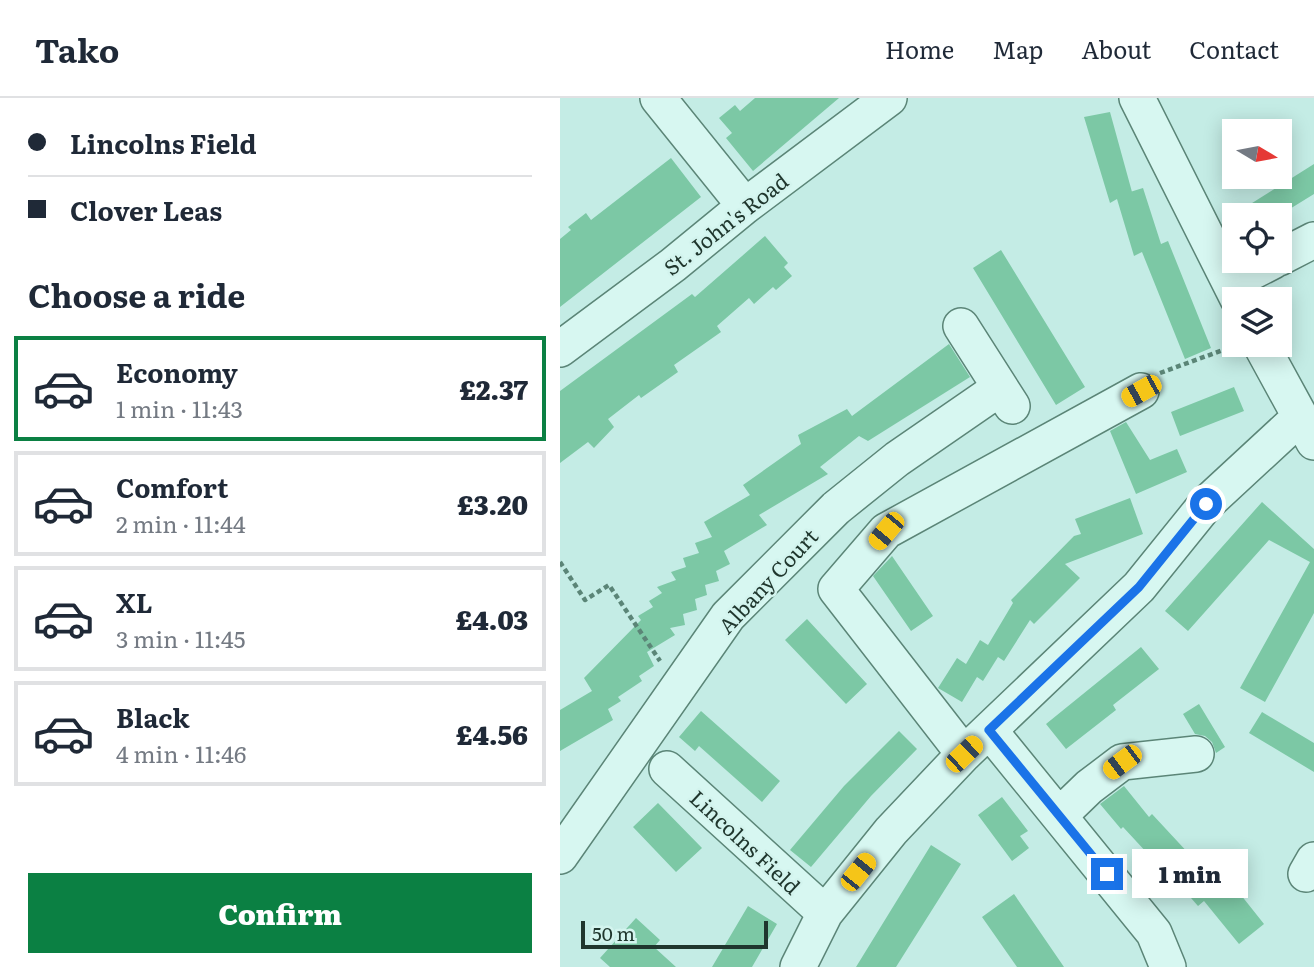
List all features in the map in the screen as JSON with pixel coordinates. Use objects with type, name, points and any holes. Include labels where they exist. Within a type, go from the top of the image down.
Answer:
[{"type":"street","points":[[658,98],[745,206]]},
{"type":"street","name":"St. John's Road","points":[[560,349],[889,98]]},
{"type":"street","points":[[1137,98],[1232,287]]},
{"type":"street","points":[[1292,251],[1314,240]]},
{"type":"street","points":[[1239,287],[1257,273]]},
{"type":"street","name":"Albany Court","points":[[560,856],[728,616],[836,508],[897,459],[1007,398],[961,326]]},
{"type":"street","points":[[798,967],[825,913],[891,831],[964,754],[1139,587],[1206,504],[1307,430],[1267,357]]},
{"type":"street","points":[[964,754],[836,589],[886,531],[1141,391]]},
{"type":"street","points":[[989,730],[1154,933],[1168,967]]},
{"type":"street","points":[[1059,816],[1089,787],[1122,762],[1196,754]]},
{"type":"street","name":"Lincolns Field","points":[[667,769],[825,913]]},
{"type":"path","points":[[1141,391],[1136,382],[1222,350]]},
{"type":"path","points":[[560,562],[585,600],[609,585],[679,688]]},
{"type":"building","points":[[755,98],[839,98],[753,171],[726,138],[732,133],[719,118],[735,105],[740,111]]},
{"type":"building","points":[[1110,112],[1132,191],[1143,188],[1161,244],[1168,241],[1211,348],[1185,359],[1142,252],[1134,256],[1117,199],[1110,203],[1084,117]]},
{"type":"building","points":[[671,158],[701,197],[560,307],[560,239],[571,230],[568,227],[586,213],[591,220]]},
{"type":"building","points":[[1314,164],[1314,194],[1292,208],[1292,203],[1252,203],[1274,189],[1292,189],[1292,178]]},
{"type":"building","points":[[765,236],[788,263],[784,267],[792,276],[776,290],[773,287],[754,304],[749,298],[717,326],[721,332],[674,365],[678,372],[641,398],[639,395],[608,419],[614,427],[594,448],[588,442],[560,463],[560,391],[692,294],[695,297]]},
{"type":"building","points":[[1001,250],[1085,387],[1056,405],[973,268]]},
{"type":"building","points":[[949,344],[970,377],[868,441],[859,436],[820,467],[828,474],[759,515],[767,525],[724,551],[730,564],[716,571],[719,581],[705,585],[707,595],[695,599],[697,610],[683,614],[685,625],[670,628],[675,635],[647,652],[654,666],[639,676],[642,681],[618,697],[621,701],[608,709],[613,720],[560,751],[560,710],[592,691],[584,678],[641,620],[638,616],[653,607],[649,601],[662,593],[657,587],[676,580],[671,572],[686,567],[683,558],[699,553],[695,543],[712,537],[704,522],[750,495],[743,485],[801,444],[798,435],[847,409],[852,416]]},
{"type":"building","points":[[1234,387],[1244,411],[1180,436],[1171,412]]},
{"type":"building","points":[[1126,422],[1150,460],[1177,449],[1187,472],[1136,494],[1110,431]]},
{"type":"building","points":[[1130,498],[1143,534],[1065,564],[1080,578],[1034,624],[1030,620],[1004,661],[998,657],[983,681],[977,677],[962,702],[938,688],[957,658],[966,664],[980,640],[988,645],[1013,603],[1011,600],[1074,536],[1081,534],[1075,519]]},
{"type":"building","points":[[1262,502],[1314,549],[1314,613],[1265,702],[1240,688],[1310,562],[1269,540],[1188,631],[1165,611]]},
{"type":"building","points":[[892,556],[933,616],[911,631],[873,576]]},
{"type":"building","points":[[807,619],[867,684],[846,704],[785,640]]},
{"type":"building","points":[[1141,647],[1159,669],[1113,705],[1116,710],[1066,749],[1046,724]]},
{"type":"building","points":[[1199,704],[1225,747],[1216,753],[1212,742],[1205,736],[1195,734],[1183,714]]},
{"type":"building","points":[[701,711],[780,781],[762,802],[699,746],[695,751],[679,737]]},
{"type":"building","points":[[1262,712],[1314,743],[1314,772],[1249,733]]},
{"type":"building","points":[[899,731],[917,749],[871,796],[811,867],[790,850],[844,786]]},
{"type":"building","points":[[1124,786],[1149,817],[1152,814],[1191,856],[1194,854],[1230,895],[1237,890],[1264,924],[1239,944],[1204,901],[1198,906],[1163,866],[1161,868],[1123,827],[1121,829],[1100,804]]},
{"type":"building","points":[[1002,797],[1028,831],[1020,836],[1029,848],[1012,861],[978,815]]},
{"type":"building","points":[[658,803],[702,848],[676,872],[633,827]]},
{"type":"building","points":[[931,845],[961,864],[896,967],[856,967]]},
{"type":"building","points":[[1014,894],[1064,967],[1017,967],[982,917]]},
{"type":"building","points":[[748,906],[777,924],[752,967],[712,967]]},
{"type":"building","points":[[636,918],[660,940],[654,947],[676,967],[610,967],[600,958]]},
{"type":"route","points":[[1107,874],[989,730],[1139,587],[1206,504]]}]
